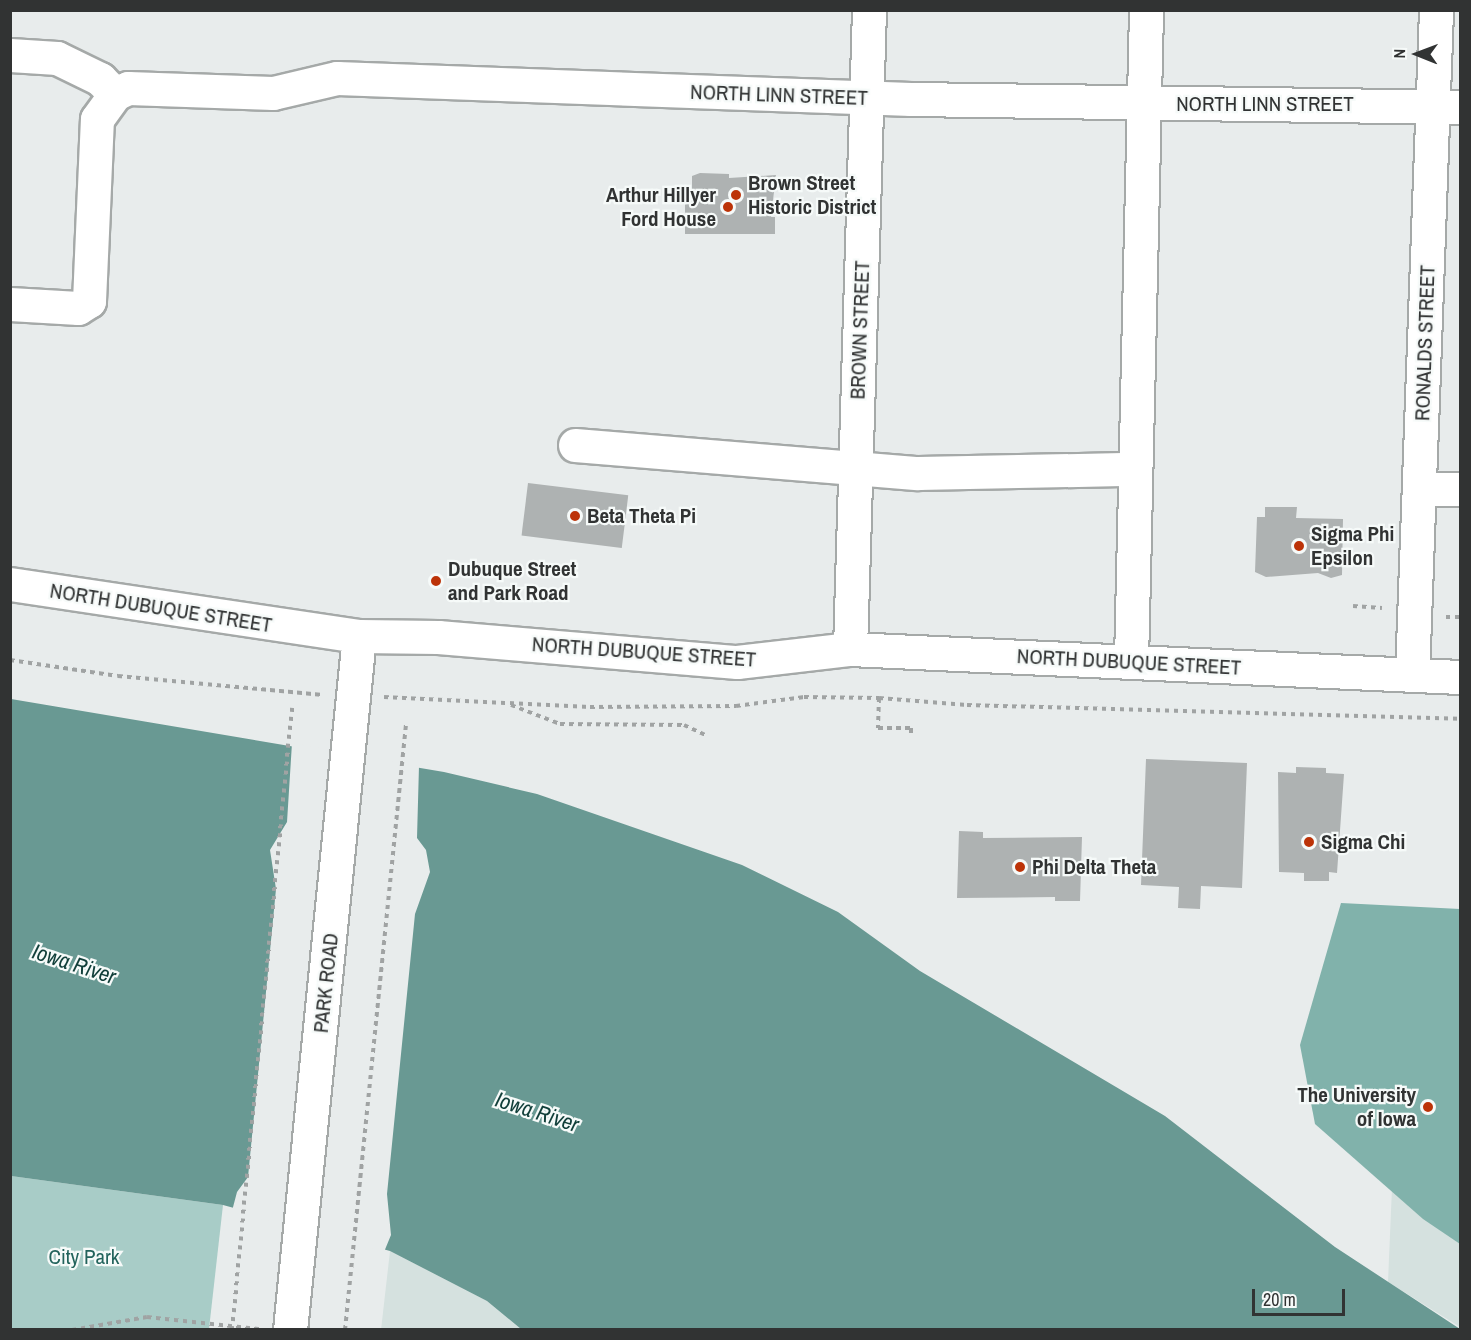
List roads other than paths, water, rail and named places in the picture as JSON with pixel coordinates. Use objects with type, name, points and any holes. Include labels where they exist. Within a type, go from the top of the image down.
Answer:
[{"type":"street","name":"BROWN STREET","points":[[850,649],[869,10]]},
{"type":"street","points":[[1131,662],[1146,10]]},
{"type":"street","name":"RONALDS STREET","points":[[1412,675],[1419,489],[1447,106],[1436,10]]},
{"type":"street","points":[[10,55],[57,58],[100,79],[110,98],[97,119],[93,162],[89,301],[78,308],[10,304]]},
{"type":"street","name":"NORTH LINN STREET","points":[[110,98],[128,88],[273,93],[337,78],[866,98],[1144,104],[1447,106]]},
{"type":"street","points":[[575,445],[941,473],[1134,469]]},
{"type":"street","points":[[1419,489],[1461,489]]},
{"type":"street","name":"NORTH DUBUQUE STREET","points":[[10,584],[359,636],[438,638],[737,662],[850,649],[1461,676]]},
{"type":"street","name":"PARK ROAD","points":[[290,1329],[353,716],[359,636]]},
{"type":"water","name":"Iowa River","points":[[11,699],[444,772],[537,794],[742,865],[838,912],[920,971],[1165,1116],[1335,1247],[1460,1329],[521,1329],[487,1301],[390,1251],[223,1205],[11,1176]]},
{"type":"place","name":"Brown Street Historic District","points":[[736,195]]},
{"type":"place","name":"Arthur Hillyer Ford House","points":[[728,207]]},
{"type":"place","name":"Beta Theta Pi","points":[[575,516]]},
{"type":"place","name":"Sigma Phi Epsilon","points":[[1299,546]]},
{"type":"place","name":"Dubuque Street and Park Road","points":[[436,581]]},
{"type":"place","name":"Sigma Chi","points":[[1309,842]]},
{"type":"place","name":"Phi Delta Theta","points":[[1020,867]]},
{"type":"place","name":"The University of Iowa","points":[[1428,1107]]},
{"type":"park label","name":"City Park","points":[[84,1257]]}]
